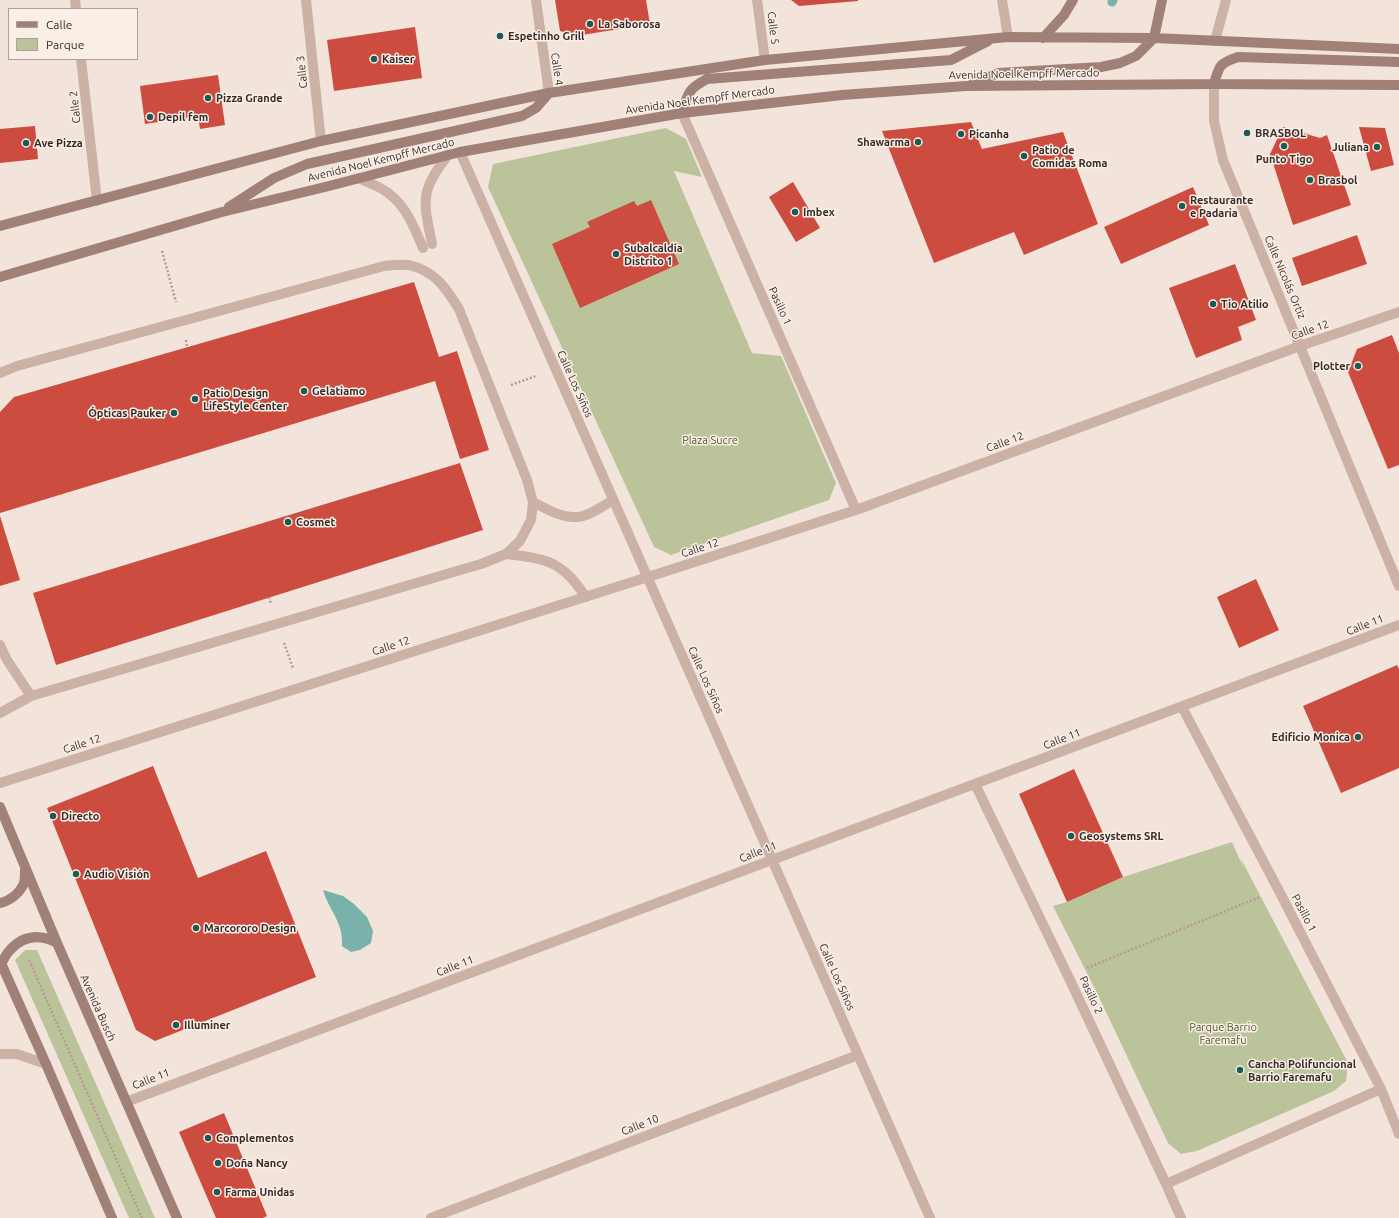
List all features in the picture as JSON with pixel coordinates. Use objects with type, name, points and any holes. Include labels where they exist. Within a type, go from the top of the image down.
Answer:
[{"type":"main road","points":[[1043,38],[1064,15],[1073,0]]},
{"type":"main road","points":[[966,86],[998,73],[1101,67],[1120,63],[1136,56],[1154,38],[1162,0]]},
{"type":"main road","points":[[0,226],[321,141],[549,93],[764,60],[1008,37],[1154,38],[1399,49]]},
{"type":"main road","points":[[682,113],[688,93],[695,86],[707,79],[951,60],[994,38]]},
{"type":"main road","points":[[1214,84],[1218,69],[1225,62],[1238,57],[1399,62]]},
{"type":"main road","name":"Avenida Noel Kempff Mercado","points":[[0,277],[222,212],[460,152],[682,113],[842,95],[966,86],[1214,84],[1399,85]]},
{"type":"main road","points":[[222,212],[274,178],[307,164],[522,116],[536,108],[549,93]]},
{"type":"main road","name":"Avenida Busch","points":[[0,807],[25,869],[177,1218]]},
{"type":"main road","points":[[0,903],[5,902],[17,894],[24,883],[25,869]]},
{"type":"main road","points":[[57,943],[46,938],[33,937],[21,941],[9,950],[0,963],[46,1064],[112,1218]]},
{"type":"street","name":"Calle 3","points":[[306,0],[321,141]]},
{"type":"street","name":"Calle 4","points":[[536,0],[549,93]]},
{"type":"street","name":"Calle 5","points":[[757,0],[764,60]]},
{"type":"street","points":[[1002,0],[1008,37]]},
{"type":"street","points":[[1215,41],[1226,0]]},
{"type":"street","name":"Calle 2","points":[[82,60],[97,200]]},
{"type":"street","name":"Calle Nicolás Ortiz","points":[[1214,84],[1214,121],[1222,160],[1399,586]]},
{"type":"street","name":"Pasillo 1","points":[[682,113],[856,510]]},
{"type":"street","name":"Calle Los Siños","points":[[460,152],[930,1218]]},
{"type":"street","points":[[359,178],[383,189],[398,201],[409,215],[427,246],[427,191],[434,176],[448,155]]},
{"type":"street","points":[[0,373],[17,366],[384,266],[408,265],[428,272],[445,287],[459,309],[527,480],[533,502],[531,520],[520,541],[506,554],[481,564],[31,696],[0,713]]},
{"type":"street","name":"Calle 12","points":[[0,783],[856,510],[1300,346],[1399,312]]},
{"type":"street","points":[[533,502],[557,514],[577,518],[595,511],[613,500]]},
{"type":"street","points":[[506,554],[537,559],[558,566],[573,580],[586,597]]},
{"type":"street","name":"Calle 11","points":[[126,1102],[1399,625]]},
{"type":"street","points":[[0,645],[7,660],[31,696]]},
{"type":"street","name":"Pasillo 1","points":[[1182,706],[1381,1089],[1399,1134]]},
{"type":"street","name":"Pasillo 2","points":[[975,784],[1068,976],[1181,1218]]},
{"type":"street","points":[[0,1054],[17,1054],[46,1064]]},
{"type":"street","name":"Calle 10","points":[[431,1218],[858,1055]]},
{"type":"street","points":[[1166,1184],[1381,1089]]},
{"type":"path","points":[[156,231],[188,347]]},
{"type":"path","points":[[492,392],[555,368]]},
{"type":"path","points":[[1068,976],[1258,898],[1279,891]]},
{"type":"path","points":[[21,941],[142,1218]]},
{"type":"green space","name":"Plaza Sucre","points":[[666,128],[686,139],[702,177],[674,171],[752,353],[781,356],[836,483],[829,500],[671,555],[654,547],[488,187],[493,164]]},
{"type":"green space","name":"Parque Barrio Faremafu","points":[[1232,842],[1243,867],[1240,857],[1348,1063],[1346,1081],[1334,1091],[1197,1151],[1181,1154],[1168,1143],[1098,995],[1053,906],[1067,902],[1123,877]]},
{"type":"green space","points":[[25,950],[37,950],[155,1218],[129,1218],[15,960]]},
{"type":"water","points":[[323,890],[343,896],[354,904],[367,917],[373,931],[371,943],[360,950],[351,952],[342,946],[340,927]]},
{"type":"building","points":[[555,0],[646,0],[650,24],[576,36],[560,31]]},
{"type":"building","points":[[791,0],[858,0],[858,1],[799,6]]},
{"type":"building","name":"Kaiser","points":[[415,27],[422,78],[334,91],[327,40]]},
{"type":"building","points":[[218,75],[225,125],[200,129],[198,116],[145,124],[140,86]]},
{"type":"building","points":[[971,122],[982,149],[1063,132],[1098,224],[1024,255],[1014,232],[934,263],[882,131]]},
{"type":"building","points":[[35,126],[38,159],[0,163],[0,129]]},
{"type":"building","name":"Brasbol","points":[[1283,127],[1320,138],[1327,135],[1351,205],[1293,225],[1270,154]]},
{"type":"building","name":"Juliana","points":[[1359,127],[1385,128],[1394,165],[1371,171]]},
{"type":"building","name":"Imbex","points":[[793,182],[820,228],[796,242],[769,197]]},
{"type":"building","points":[[1193,187],[1209,225],[1121,264],[1104,227]]},
{"type":"building","name":"Subalcaldía Distrito 1","points":[[651,200],[679,264],[580,308],[552,244],[590,227],[587,222],[634,201],[637,206]]},
{"type":"building","points":[[1357,235],[1367,264],[1302,286],[1292,258]]},
{"type":"building","name":"Tio Atilio","points":[[1235,264],[1256,320],[1238,327],[1242,340],[1196,358],[1169,288]]},
{"type":"building","name":"Patio Design LifeStyle Center","points":[[414,282],[439,357],[457,351],[489,450],[460,459],[435,381],[0,513],[0,412],[14,397]]},
{"type":"building","points":[[1392,335],[1399,353],[1399,465],[1388,469],[1348,372],[1357,349]]},
{"type":"building","points":[[460,463],[483,530],[56,665],[33,593]]},
{"type":"building","points":[[0,516],[20,580],[0,586]]},
{"type":"building","points":[[1256,579],[1279,630],[1239,648],[1217,597]]},
{"type":"building","name":"Edificio Monica","points":[[1397,665],[1399,669],[1399,768],[1341,793],[1303,706]]},
{"type":"building","name":"Marcororo Design","points":[[153,766],[198,878],[266,851],[316,977],[155,1041],[136,1030],[47,808]]},
{"type":"building","name":"Geosystems SRL","points":[[1074,769],[1123,877],[1067,902],[1019,794]]},
{"type":"building","points":[[224,1113],[267,1216],[263,1218],[216,1218],[179,1132]]},
{"type":"place","name":"La Saborosa","points":[[590,24]]},
{"type":"place","name":"Espetinho Grill","points":[[500,36]]},
{"type":"place","name":"Kaiser","points":[[374,59]]},
{"type":"place","name":"Pizza Grande","points":[[208,98]]},
{"type":"place","name":"Depil fem","points":[[150,117]]},
{"type":"place","name":"BRASBOL","points":[[1247,133]]},
{"type":"place","name":"Picanha","points":[[961,134]]},
{"type":"place","name":"Shawarma","points":[[918,142]]},
{"type":"place","name":"Ave Pizza","points":[[26,143]]},
{"type":"place","name":"Punto Tigo","points":[[1284,146]]},
{"type":"place","name":"Juliana","points":[[1377,147]]},
{"type":"place","name":"Patio de Comidas Roma","points":[[1024,156]]},
{"type":"place","name":"Brasbol","points":[[1310,180]]},
{"type":"place","name":"Restaurante e Padaria","points":[[1182,206]]},
{"type":"place","name":"Imbex","points":[[795,212]]},
{"type":"place","name":"Subalcaldía Distrito 1","points":[[616,254]]},
{"type":"place","name":"Tio Atilio","points":[[1213,304]]},
{"type":"place","name":"Plotter","points":[[1358,366]]},
{"type":"place","name":"Gelatiamo","points":[[304,391]]},
{"type":"place","name":"Patio Design LifeStyle Center","points":[[195,399]]},
{"type":"place","name":"Ópticas Pauker","points":[[174,413]]},
{"type":"place","name":"Cosmet","points":[[288,522]]},
{"type":"place","name":"Edificio Monica","points":[[1358,737]]},
{"type":"place","name":"Directo","points":[[53,816]]},
{"type":"place","name":"Geosystems SRL","points":[[1071,836]]},
{"type":"place","name":"Audio Visión","points":[[76,874]]},
{"type":"place","name":"Marcororo Design","points":[[196,928]]},
{"type":"place","name":"Illuminer","points":[[176,1025]]},
{"type":"place","name":"Cancha Polifuncional Barrio Faremafu","points":[[1240,1070]]},
{"type":"place","name":"Complementos","points":[[208,1138]]},
{"type":"place","name":"Doña Nancy","points":[[218,1163]]},
{"type":"place","name":"Farma Unidas","points":[[217,1192]]}]
